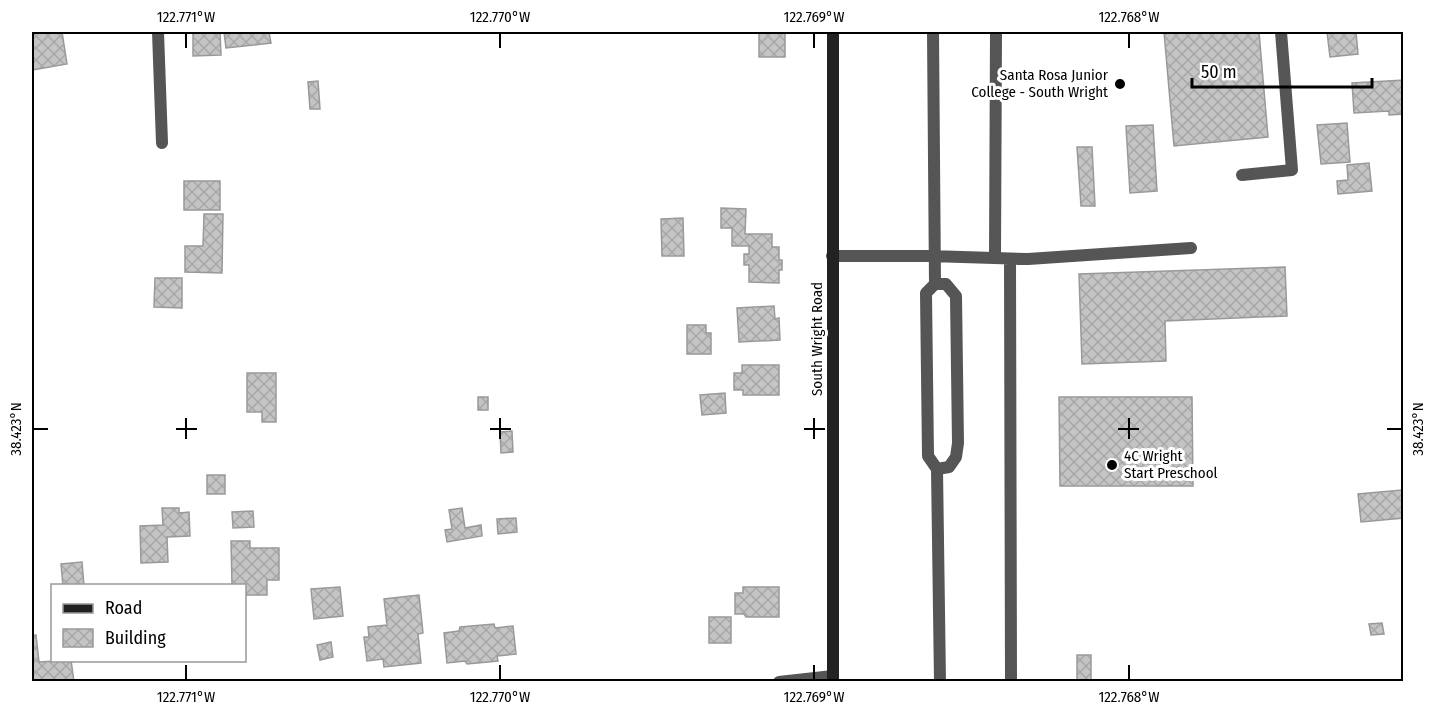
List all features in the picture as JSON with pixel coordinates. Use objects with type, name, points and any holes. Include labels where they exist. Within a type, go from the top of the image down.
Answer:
[{"type":"main road","name":"South Wright Road","points":[[833,32],[833,679]]},
{"type":"street","points":[[158,32],[162,143]]},
{"type":"street","points":[[933,32],[935,284]]},
{"type":"street","points":[[995,258],[996,32]]},
{"type":"street","points":[[1242,175],[1292,170],[1281,32]]},
{"type":"street","points":[[832,256],[1011,259],[1191,248]]},
{"type":"street","points":[[1011,259],[1011,681]]},
{"type":"street","points":[[937,469],[949,467],[956,457],[958,432],[956,296],[946,284],[935,284],[926,293],[928,456],[937,469],[940,681]]},
{"type":"street","points":[[779,681],[833,679]]},
{"type":"building","points":[[32,32],[62,32],[67,64],[32,70]]},
{"type":"building","points":[[193,32],[220,32],[221,55],[193,56]]},
{"type":"building","points":[[224,32],[269,32],[271,43],[226,48]]},
{"type":"building","points":[[759,32],[785,32],[785,57],[759,57]]},
{"type":"building","points":[[1164,32],[1259,32],[1268,137],[1174,146]]},
{"type":"building","points":[[1327,32],[1356,32],[1358,54],[1330,57]]},
{"type":"building","points":[[1404,80],[1404,114],[1389,115],[1389,111],[1354,113],[1352,83]]},
{"type":"building","points":[[318,81],[320,109],[310,109],[308,82]]},
{"type":"building","points":[[1347,123],[1350,162],[1321,164],[1317,125]]},
{"type":"building","points":[[1153,125],[1157,191],[1130,193],[1126,126]]},
{"type":"building","points":[[1077,147],[1092,147],[1095,206],[1081,206]]},
{"type":"building","points":[[1369,163],[1372,191],[1338,194],[1337,181],[1348,180],[1347,165]]},
{"type":"building","points":[[184,181],[220,181],[220,210],[184,210]]},
{"type":"building","points":[[721,208],[746,209],[745,234],[772,234],[772,247],[779,247],[779,260],[782,260],[779,283],[749,282],[749,265],[744,265],[744,254],[749,254],[749,246],[732,246],[732,228],[721,228]]},
{"type":"building","points":[[204,214],[223,214],[222,273],[185,272],[185,246],[203,246]]},
{"type":"building","points":[[683,218],[684,256],[662,256],[661,219]]},
{"type":"building","points":[[1285,267],[1287,316],[1165,321],[1166,361],[1082,364],[1079,274]]},
{"type":"building","points":[[155,278],[182,278],[182,308],[154,307]]},
{"type":"building","points":[[774,306],[775,319],[779,318],[780,340],[739,342],[737,308]]},
{"type":"building","points":[[687,325],[706,325],[706,333],[711,333],[711,354],[687,354]]},
{"type":"building","points":[[742,365],[779,365],[779,395],[743,395],[743,390],[734,390],[734,373],[742,373]]},
{"type":"building","points":[[247,373],[276,373],[276,422],[262,422],[262,412],[247,412]]},
{"type":"building","points":[[725,393],[726,413],[702,415],[700,395]]},
{"type":"building","points":[[478,397],[488,397],[488,410],[478,410]]},
{"type":"building","points":[[1059,397],[1192,397],[1193,486],[1060,486]]},
{"type":"building","points":[[512,431],[513,452],[501,453],[500,432]]},
{"type":"building","points":[[207,475],[225,475],[225,494],[207,494]]},
{"type":"building","points":[[1402,490],[1404,518],[1361,522],[1358,494]]},
{"type":"building","points":[[162,508],[179,508],[179,513],[189,512],[190,536],[167,537],[168,562],[141,563],[140,526],[163,525]]},
{"type":"building","points":[[462,508],[465,528],[481,525],[482,536],[447,542],[445,530],[452,529],[449,510]]},
{"type":"building","points":[[253,511],[254,527],[233,528],[232,512]]},
{"type":"building","points":[[516,518],[517,532],[498,534],[497,519]]},
{"type":"building","points":[[231,541],[250,541],[250,548],[279,548],[279,580],[267,580],[267,595],[246,595],[246,584],[232,584]]},
{"type":"building","points":[[82,562],[84,584],[63,584],[61,564]]},
{"type":"building","points":[[340,587],[343,616],[314,619],[311,589]]},
{"type":"building","points":[[743,587],[779,587],[779,617],[746,617],[744,614],[735,614],[735,593],[743,593]]},
{"type":"building","points":[[419,595],[423,633],[418,634],[421,663],[384,667],[383,659],[367,661],[364,637],[369,637],[368,627],[387,625],[384,599]]},
{"type":"building","points":[[709,617],[731,617],[731,643],[709,643]]},
{"type":"building","points":[[1382,623],[1384,634],[1371,635],[1369,624]]},
{"type":"building","points":[[494,624],[495,628],[513,626],[516,654],[497,656],[498,661],[447,663],[444,633],[459,631],[460,627]]},
{"type":"building","points":[[36,635],[39,662],[71,662],[74,682],[32,682],[32,636]]},
{"type":"building","points":[[331,642],[333,657],[320,660],[317,645]]},
{"type":"building","points":[[1077,655],[1091,655],[1091,682],[1077,682]]},
{"type":"place","name":"Santa Rosa Junior College - South Wright","points":[[1120,84]]},
{"type":"place","name":"4C Wright Start Preschool","points":[[1112,465]]}]
